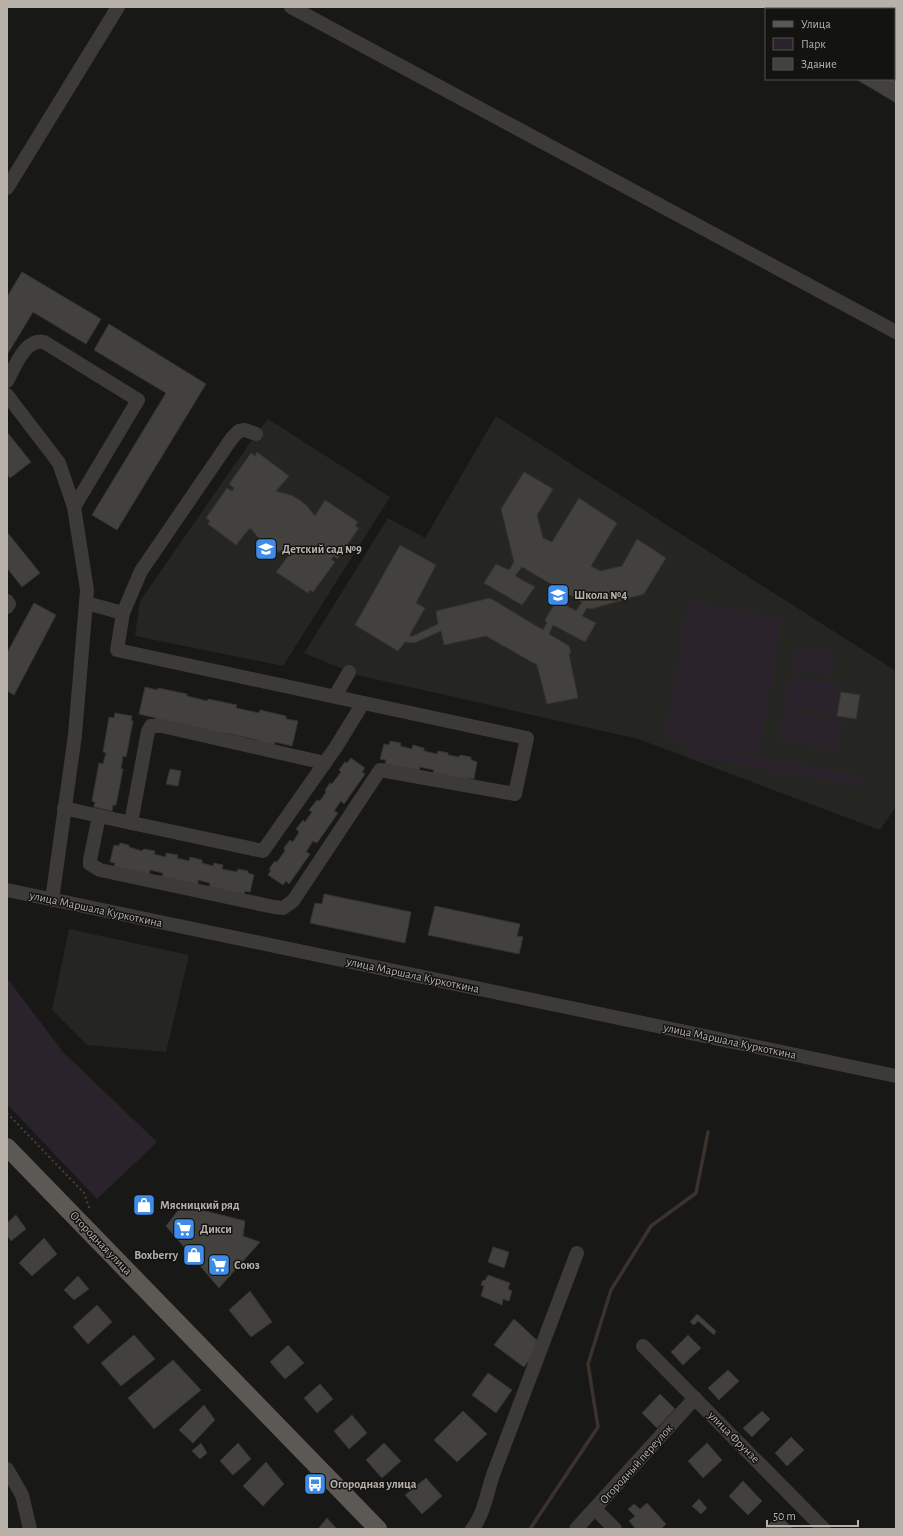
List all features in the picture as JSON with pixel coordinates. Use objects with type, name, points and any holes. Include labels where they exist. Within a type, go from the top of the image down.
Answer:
[{"type":"main road","name":"Огородная улица","points":[[7,1147],[378,1529]]},
{"type":"street","points":[[7,188],[118,7]]},
{"type":"street","points":[[290,7],[896,332]]},
{"type":"street","points":[[7,381],[26,349],[33,343],[39,341],[44,342],[138,400],[74,507]]},
{"type":"street","points":[[7,395],[59,463],[74,507],[87,590],[75,735],[52,900]]},
{"type":"street","points":[[98,816],[90,864],[100,870],[284,908],[293,901],[380,770],[515,794],[526,738],[117,650],[123,613],[141,571],[232,438],[239,430],[246,430],[256,434]]},
{"type":"street","points":[[7,601],[9,604],[7,607]]},
{"type":"street","points":[[86,603],[123,613]]},
{"type":"street","points":[[335,696],[349,672]]},
{"type":"street","points":[[64,808],[263,851],[336,747],[363,703]]},
{"type":"street","points":[[131,823],[148,731],[151,726],[162,726],[325,763]]},
{"type":"street","name":"улица Маршала Куркоткина","points":[[7,890],[896,1076]]},
{"type":"street","points":[[472,1529],[476,1524],[482,1510],[493,1475],[576,1253]]},
{"type":"street","name":"улица Фрунзе","points":[[643,1346],[824,1529]]},
{"type":"street","name":"Огородный переулок","points":[[576,1529],[695,1398]]},
{"type":"street","points":[[7,1469],[22,1495],[30,1529]]},
{"type":"street","points":[[595,1509],[615,1529]]},
{"type":"shaded area","name":"Школа №4","points":[[496,416],[896,671],[896,807],[880,830],[638,739],[357,675],[304,653],[388,518],[425,538]]},
{"type":"shaded area","name":"Детский сад №9","points":[[268,419],[390,497],[283,666],[135,636],[140,601]]},
{"type":"shaded area","points":[[69,929],[189,955],[166,1052],[87,1045],[52,1010]]},
{"type":"green space","points":[[688,601],[782,617],[759,755],[665,739]]},
{"type":"green space","points":[[794,646],[835,652],[832,676],[790,670]]},
{"type":"green space","points":[[789,675],[843,683],[837,716],[784,707]]},
{"type":"green space","points":[[783,710],[844,721],[839,751],[778,741]]},
{"type":"green space","points":[[686,744],[862,775],[860,787],[684,755],[685,751],[678,750],[678,748],[685,749]]},
{"type":"green space","points":[[7,978],[63,1052],[157,1142],[97,1199],[7,1104]]},
{"type":"building","points":[[896,63],[896,103],[858,80],[895,80]]},
{"type":"building","points":[[22,272],[101,319],[86,344],[33,312],[7,355],[7,297]]},
{"type":"building","points":[[109,324],[206,384],[117,530],[92,515],[166,393],[94,350]]},
{"type":"building","points":[[7,432],[31,462],[10,478],[7,474]]},
{"type":"building","points":[[257,452],[289,476],[276,491],[293,496],[301,501],[315,516],[325,500],[358,522],[355,526],[359,528],[337,559],[334,556],[331,559],[335,562],[313,592],[310,590],[308,593],[276,572],[289,555],[274,550],[263,543],[250,528],[236,545],[208,524],[210,521],[206,518],[227,488],[232,491],[234,488],[229,484],[251,453],[255,456]]},
{"type":"building","points":[[524,472],[553,489],[537,515],[543,538],[552,542],[579,498],[617,523],[591,566],[600,571],[622,566],[637,539],[666,558],[644,594],[591,609],[587,608],[582,616],[596,623],[585,642],[553,625],[549,634],[569,646],[571,653],[569,654],[578,698],[547,704],[537,665],[486,636],[444,645],[441,631],[414,643],[405,642],[398,651],[355,625],[400,545],[436,565],[416,603],[425,608],[409,636],[413,636],[438,624],[436,611],[490,598],[543,630],[547,623],[545,620],[557,600],[576,611],[582,602],[522,567],[515,576],[535,587],[522,605],[484,583],[496,564],[509,570],[514,562],[501,509]]},
{"type":"building","points":[[7,532],[40,573],[22,587],[7,568]]},
{"type":"building","points":[[34,603],[56,615],[14,695],[7,691],[7,653]]},
{"type":"building","points":[[145,687],[187,694],[187,696],[207,701],[208,699],[237,705],[236,708],[259,713],[260,710],[286,716],[286,719],[298,721],[292,746],[275,742],[273,748],[256,744],[257,740],[225,733],[225,737],[155,722],[156,718],[139,714]]},
{"type":"building","points":[[841,692],[860,695],[856,719],[837,716]]},
{"type":"building","points":[[115,713],[132,716],[131,721],[133,721],[126,757],[123,756],[121,769],[123,769],[116,805],[113,805],[112,811],[94,807],[95,802],[92,801],[99,763],[103,764],[106,753],[103,752],[109,717],[114,718]]},
{"type":"building","points":[[390,741],[401,743],[400,746],[412,749],[413,745],[424,748],[424,751],[437,754],[438,751],[459,757],[460,755],[471,757],[471,760],[477,762],[474,779],[468,778],[468,782],[433,774],[434,770],[420,767],[419,771],[385,764],[386,760],[380,759],[384,744],[389,745]]},
{"type":"building","points":[[351,758],[365,768],[362,772],[365,774],[344,804],[341,801],[334,811],[338,813],[317,843],[313,841],[306,852],[310,854],[289,884],[286,881],[283,885],[268,875],[271,870],[269,869],[275,861],[277,862],[285,851],[284,848],[290,840],[293,842],[299,832],[296,829],[303,820],[305,822],[312,812],[309,810],[317,800],[320,801],[330,783],[332,784],[341,772],[339,770],[345,762],[347,763]]},
{"type":"building","points":[[170,769],[181,771],[178,786],[166,784]]},
{"type":"building","points":[[120,843],[142,851],[144,849],[155,851],[154,854],[166,857],[166,853],[178,855],[177,858],[189,861],[190,857],[202,860],[202,863],[213,866],[214,863],[223,865],[222,869],[237,872],[238,869],[248,871],[248,873],[254,875],[250,892],[245,891],[244,895],[209,887],[210,883],[198,880],[198,885],[162,877],[163,873],[150,870],[149,875],[114,867],[115,863],[110,862],[114,845],[119,846]]},
{"type":"building","points":[[324,894],[411,912],[405,943],[310,923],[315,903],[322,904]]},
{"type":"building","points":[[435,906],[520,924],[517,936],[523,937],[519,954],[428,935]]},
{"type":"building","name":"Мясницкий ряд","points":[[139,1200],[151,1203],[149,1211],[137,1207]]},
{"type":"building","name":"Союз","points":[[182,1205],[245,1221],[243,1236],[260,1242],[219,1288],[166,1226]]},
{"type":"building","points":[[16,1215],[26,1229],[11,1241],[7,1235],[7,1223]]},
{"type":"building","points":[[44,1238],[57,1254],[32,1276],[19,1263]]},
{"type":"building","points":[[493,1247],[509,1252],[504,1268],[488,1262]]},
{"type":"building","points":[[488,1275],[510,1283],[508,1289],[512,1291],[509,1301],[503,1299],[502,1305],[481,1296],[484,1286],[481,1285],[483,1280],[485,1281]]},
{"type":"building","points":[[78,1276],[89,1289],[74,1300],[64,1290]]},
{"type":"building","points":[[250,1291],[272,1322],[251,1337],[229,1310]]},
{"type":"building","points":[[97,1305],[112,1322],[88,1344],[73,1327]]},
{"type":"building","points":[[697,1314],[716,1331],[714,1335],[698,1321],[694,1325],[690,1322]]},
{"type":"building","points":[[514,1319],[541,1344],[524,1367],[494,1345]]},
{"type":"building","points":[[134,1335],[155,1359],[121,1386],[101,1363]]},
{"type":"building","points":[[688,1335],[701,1348],[683,1365],[671,1352]]},
{"type":"building","points":[[288,1345],[304,1363],[285,1379],[270,1362]]},
{"type":"building","points":[[173,1360],[201,1390],[154,1429],[128,1398]]},
{"type":"building","points":[[728,1370],[739,1381],[719,1400],[708,1388]]},
{"type":"building","points":[[488,1373],[512,1390],[496,1413],[472,1395]]},
{"type":"building","points":[[320,1384],[333,1399],[317,1413],[304,1398]]},
{"type":"building","points":[[660,1394],[675,1409],[657,1428],[642,1413]]},
{"type":"building","points":[[204,1405],[215,1420],[193,1443],[179,1430]]},
{"type":"building","points":[[463,1411],[487,1434],[457,1462],[434,1440]]},
{"type":"building","points":[[762,1411],[770,1419],[752,1437],[743,1428]]},
{"type":"building","points":[[352,1415],[367,1433],[349,1449],[334,1431]]},
{"type":"building","points":[[791,1437],[804,1450],[787,1466],[775,1453]]},
{"type":"building","points":[[201,1443],[207,1453],[200,1459],[192,1451]]},
{"type":"building","points":[[238,1443],[251,1459],[233,1475],[220,1461]]},
{"type":"building","points":[[384,1443],[401,1461],[382,1478],[366,1460]]},
{"type":"building","points":[[707,1443],[722,1460],[703,1478],[688,1461]]},
{"type":"building","points":[[266,1462],[284,1484],[263,1506],[243,1486]]},
{"type":"building","points":[[426,1478],[442,1496],[422,1514],[405,1495]]},
{"type":"building","points":[[743,1481],[762,1501],[748,1515],[729,1496]]},
{"type":"building","points":[[699,1499],[707,1508],[701,1514],[692,1506]]},
{"type":"building","points":[[647,1503],[666,1524],[661,1529],[636,1529],[629,1521],[635,1516],[628,1509],[634,1504],[640,1509]]},
{"type":"building","points":[[779,1514],[793,1529],[764,1529]]},
{"type":"building","points":[[327,1518],[337,1529],[318,1529]]},
{"type":"waterway","points":[[530,1529],[598,1427],[588,1364],[611,1290],[651,1226],[696,1193],[708,1132]]},
{"type":"place","name":"Детский сад №9","points":[[266,549]]},
{"type":"place","name":"Школа №4","points":[[558,595]]},
{"type":"place","name":"Мясницкий ряд","points":[[144,1205]]},
{"type":"place","name":"Дикси","points":[[184,1229]]},
{"type":"place","name":"Boxberry","points":[[194,1255]]},
{"type":"place","name":"Союз","points":[[219,1265]]},
{"type":"place","name":"Огородная улица","points":[[315,1484]]}]
